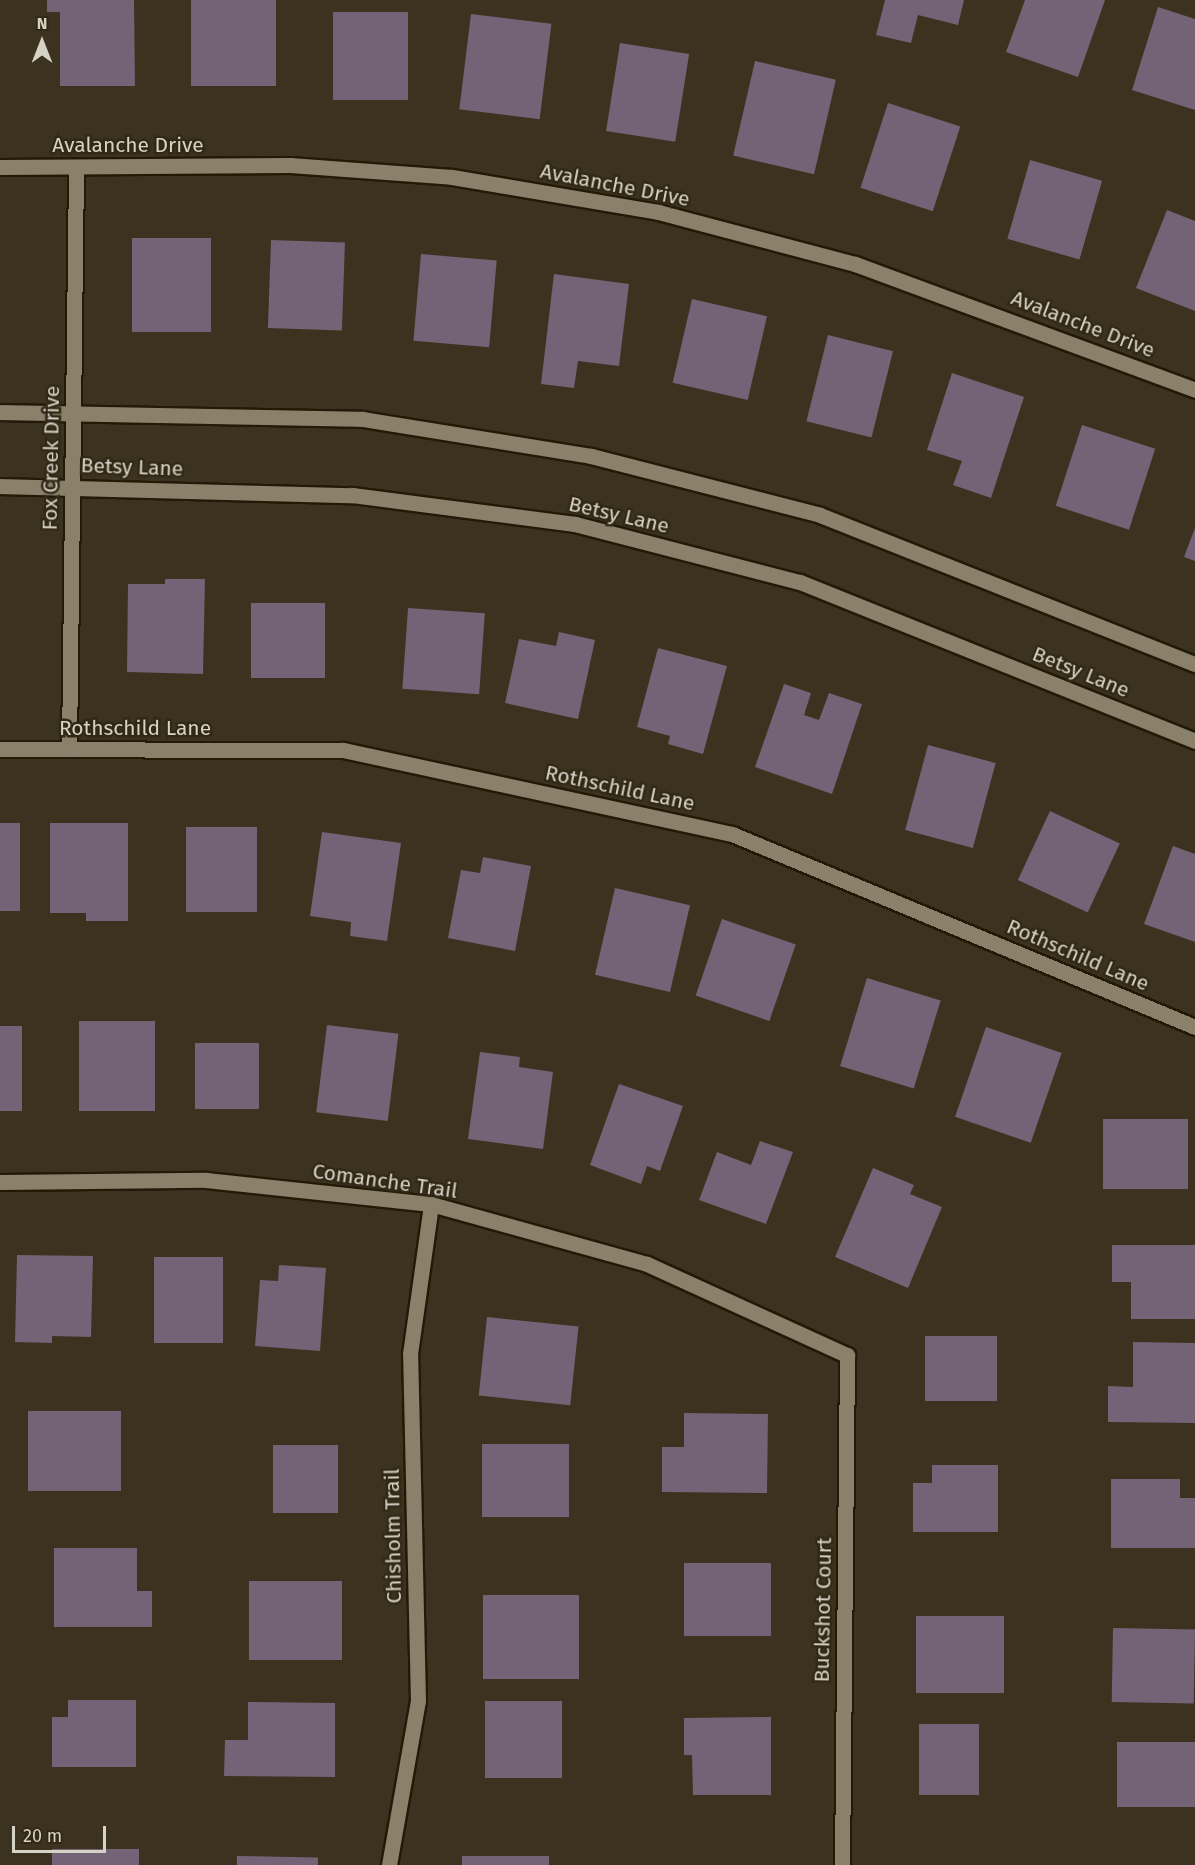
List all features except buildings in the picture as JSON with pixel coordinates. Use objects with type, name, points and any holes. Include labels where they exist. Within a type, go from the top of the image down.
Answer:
[{"type":"street","name":"Avalanche Drive","points":[[0,167],[290,165],[452,177],[658,212],[855,264],[1195,390]]},
{"type":"street","name":"Fox Creek Drive","points":[[69,749],[76,166]]},
{"type":"street","points":[[0,412],[363,419],[591,456],[820,515],[1195,664]]},
{"type":"street","name":"Betsy Lane","points":[[0,486],[72,486],[352,495],[575,524],[800,582],[1195,741]]},
{"type":"street","name":"Rothschild Lane","points":[[0,749],[344,750],[732,834],[1195,1027]]},
{"type":"street","name":"Comanche Trail","points":[[0,1182],[206,1179],[431,1204],[647,1263],[847,1355]]},
{"type":"street","name":"Chisholm Trail","points":[[389,1865],[418,1701],[410,1354],[431,1204]]},
{"type":"street","name":"Buckshot Court","points":[[842,1865],[847,1355]]}]
